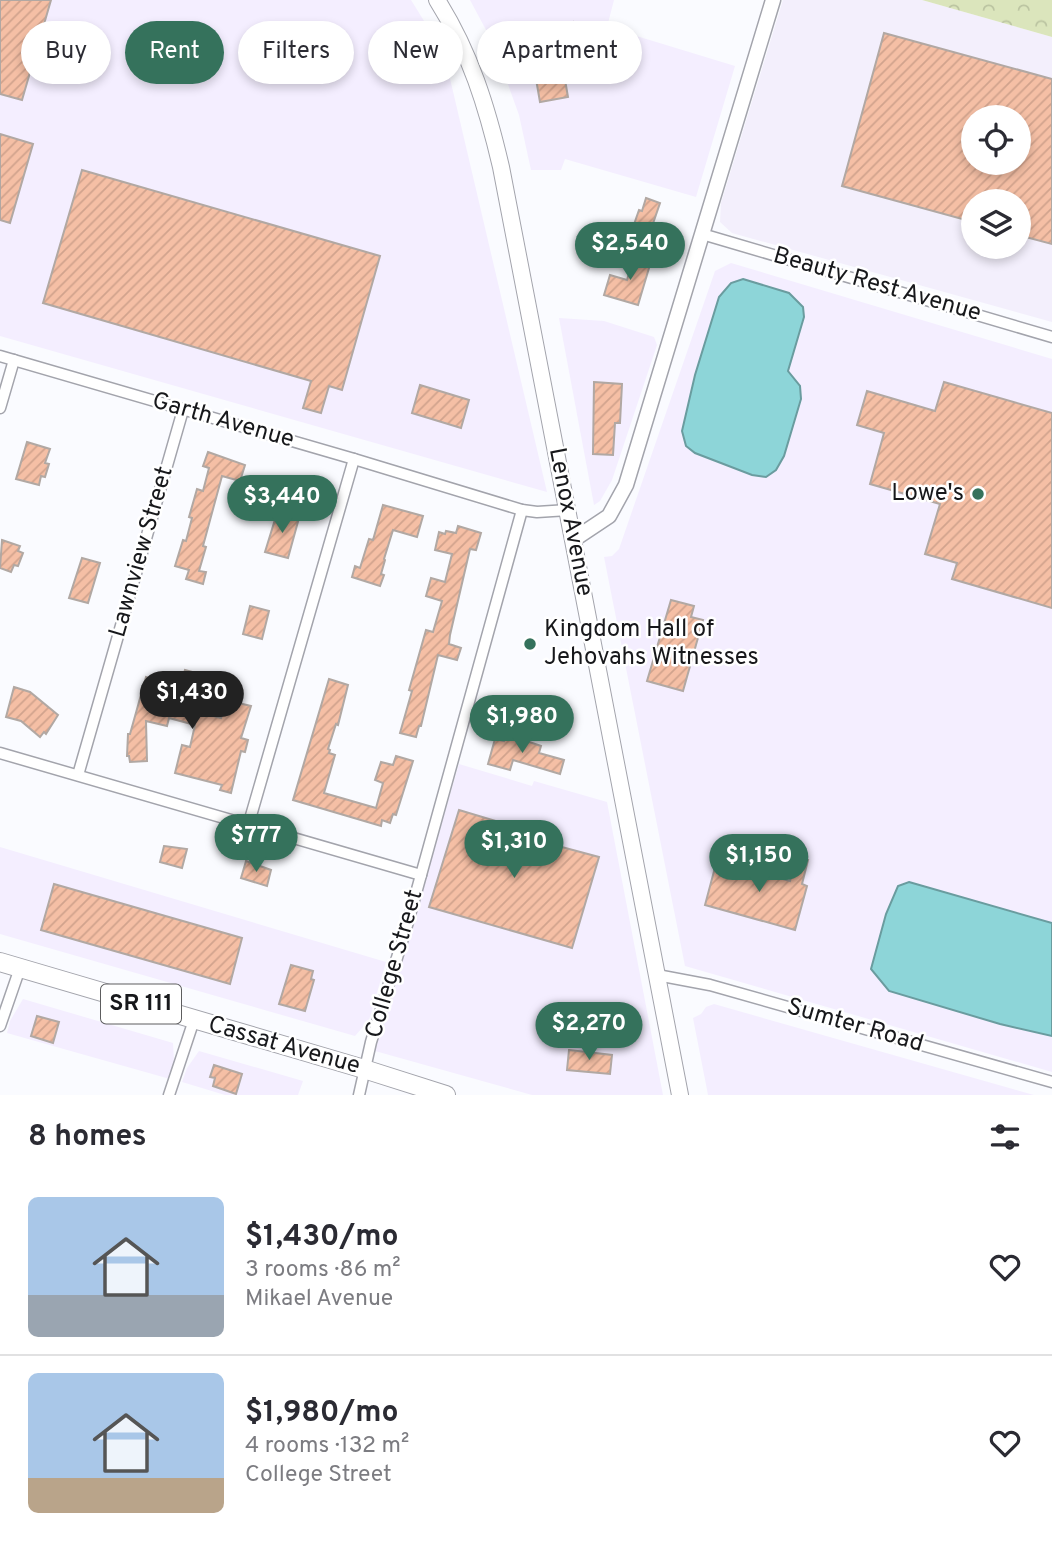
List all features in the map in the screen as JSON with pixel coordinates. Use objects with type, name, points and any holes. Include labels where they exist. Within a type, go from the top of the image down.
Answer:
[{"type":"main road","name":"Lenox Avenue","points":[[439,1],[460,40],[481,90],[495,138],[680,1095]]},
{"type":"main road","name":"Cassat Avenue","points":[[0,962],[446,1095]]},
{"type":"street","points":[[573,540],[610,516],[626,485],[774,0]]},
{"type":"street","name":"Beauty Rest Avenue","points":[[702,234],[1052,337]]},
{"type":"street","name":"Garth Avenue","points":[[0,356],[354,458],[522,510],[568,510]]},
{"type":"street","points":[[0,408],[14,360]]},
{"type":"street","name":"Lawnview Street","points":[[78,775],[183,410]]},
{"type":"street","points":[[248,826],[354,458]]},
{"type":"street","name":"College Street","points":[[359,1095],[364,1069],[522,510]]},
{"type":"street","points":[[0,753],[421,875]]},
{"type":"street","points":[[0,1026],[20,968]]},
{"type":"street","name":"Sumter Road","points":[[657,975],[710,985],[1052,1082]]},
{"type":"street","points":[[169,1095],[194,1020]]},
{"type":"shaded area","points":[[0,0],[411,0],[424,21],[368,21],[368,84],[451,84],[547,492],[0,336]]},
{"type":"shaded area","points":[[470,0],[614,0],[609,21],[481,21]]},
{"type":"shaded area","points":[[783,0],[922,0],[1052,37],[1052,322],[732,233],[720,222],[721,203]]},
{"type":"shaded area","points":[[642,38],[735,66],[696,197],[565,159],[561,170],[531,170],[519,115],[508,84],[642,84]]},
{"type":"shaded area","points":[[731,263],[1052,359],[1052,1072],[685,966],[604,557],[612,556],[619,549],[715,271]]},
{"type":"shaded area","points":[[559,318],[604,321],[654,337],[657,345],[612,480],[600,501],[594,505]]},
{"type":"shaded area","points":[[459,764],[532,786],[534,781],[607,802],[663,1095],[532,1095],[375,1051]]},
{"type":"shaded area","points":[[0,847],[386,962],[369,1020],[355,1036],[0,934]]},
{"type":"shaded area","points":[[23,999],[173,1043],[174,1062],[170,1079],[7,1033],[10,1021]]},
{"type":"shaded area","points":[[714,1004],[1034,1095],[708,1095],[693,1018]]},
{"type":"shaded area","points":[[199,1051],[303,1081],[298,1095],[225,1095],[182,1082],[187,1068]]},
{"type":"green space","points":[[922,0],[1052,0],[1052,37]]},
{"type":"water","points":[[743,279],[789,293],[803,307],[804,317],[788,371],[800,386],[801,399],[784,456],[776,470],[766,477],[752,475],[695,453],[686,446],[682,431],[695,375],[719,297],[731,283]]},
{"type":"water","points":[[909,882],[1052,923],[1052,1036],[1000,1024],[889,991],[871,969],[886,914],[898,886]]},
{"type":"building","points":[[0,0],[51,0],[45,21],[21,21],[21,84],[27,84],[22,100],[0,94]]},
{"type":"building","points":[[884,33],[1052,79],[1052,244],[1031,238],[1031,189],[961,189],[961,219],[842,186]]},
{"type":"building","points":[[537,84],[566,84],[568,97],[540,102]]},
{"type":"building","points":[[0,134],[33,144],[10,223],[0,220]]},
{"type":"building","points":[[82,170],[380,256],[342,390],[329,386],[321,413],[303,408],[311,381],[43,303]]},
{"type":"building","points":[[646,198],[660,203],[648,238],[631,233]]},
{"type":"building","points":[[635,253],[652,258],[638,305],[604,295],[610,275],[627,280]]},
{"type":"building","points":[[594,382],[622,384],[620,423],[615,423],[613,455],[593,454]]},
{"type":"building","name":"Lowe's","points":[[944,382],[1052,413],[1052,608],[952,579],[957,563],[925,554],[940,504],[870,484],[884,433],[857,425],[867,391],[935,411]]},
{"type":"building","points":[[420,385],[469,400],[461,428],[412,413]]},
{"type":"building","points":[[27,442],[50,449],[45,463],[49,464],[39,485],[16,479]]},
{"type":"building","points":[[208,452],[245,465],[240,481],[222,476],[203,546],[206,547],[199,571],[206,572],[203,584],[186,579],[189,570],[175,566],[183,540],[186,541],[197,489],[203,491],[209,468],[203,466]]},
{"type":"building","points":[[383,505],[423,516],[417,537],[393,530],[384,559],[381,574],[384,575],[380,586],[352,577],[355,566],[360,568],[369,539],[373,540]]},
{"type":"building","points":[[277,513],[299,518],[288,558],[265,552]]},
{"type":"building","points":[[458,526],[481,533],[476,550],[470,549],[450,635],[449,644],[461,648],[457,660],[438,655],[416,737],[400,733],[426,630],[433,632],[442,601],[426,596],[431,578],[445,582],[452,554],[435,550],[439,532],[456,533]]},
{"type":"building","points":[[2,540],[20,546],[18,551],[23,553],[18,566],[14,565],[11,572],[0,568]]},
{"type":"building","points":[[82,558],[100,563],[88,603],[69,598]]},
{"type":"building","points":[[671,600],[694,606],[691,617],[703,620],[683,691],[647,681]]},
{"type":"building","points":[[250,606],[269,611],[262,639],[243,634]]},
{"type":"building","points":[[185,670],[196,673],[190,701],[201,704],[199,712],[221,718],[226,700],[251,706],[241,738],[248,740],[245,752],[241,751],[231,793],[220,790],[222,785],[175,773],[182,745],[190,747],[195,725],[169,718],[167,726],[146,721],[147,761],[130,762],[127,756],[128,734],[146,677],[180,687]]},
{"type":"building","points":[[329,679],[348,685],[338,725],[336,724],[328,749],[329,753],[335,755],[324,793],[376,808],[383,783],[375,780],[381,762],[393,765],[396,756],[413,761],[396,815],[393,814],[390,823],[382,820],[381,826],[293,800]]},
{"type":"building","points":[[14,687],[30,692],[58,715],[46,734],[44,732],[40,737],[21,721],[6,717]]},
{"type":"building","points":[[506,734],[541,746],[539,753],[564,760],[560,774],[513,760],[510,770],[488,764],[495,739],[504,741]]},
{"type":"building","points":[[459,810],[559,840],[558,846],[599,857],[572,948],[429,907]]},
{"type":"building","points":[[164,846],[187,849],[182,868],[160,862]]},
{"type":"building","points":[[796,857],[808,860],[802,884],[807,886],[795,930],[705,905],[717,860],[790,881]]},
{"type":"building","points":[[246,861],[271,870],[267,886],[241,878]]},
{"type":"building","points":[[54,884],[242,938],[230,984],[41,930]]},
{"type":"building","points":[[291,965],[313,971],[311,979],[314,980],[305,1011],[279,1004]]},
{"type":"building","points":[[37,1016],[59,1022],[53,1043],[31,1036]]},
{"type":"building","points":[[569,1050],[612,1055],[610,1074],[567,1070]]},
{"type":"building","points":[[214,1065],[242,1074],[236,1094],[213,1086],[215,1078],[210,1077]]},
{"type":"place","name":"Lowe's","points":[[978,494]]},
{"type":"place","name":"Kingdom Hall of Jehovahs Witnesses","points":[[530,644]]}]
